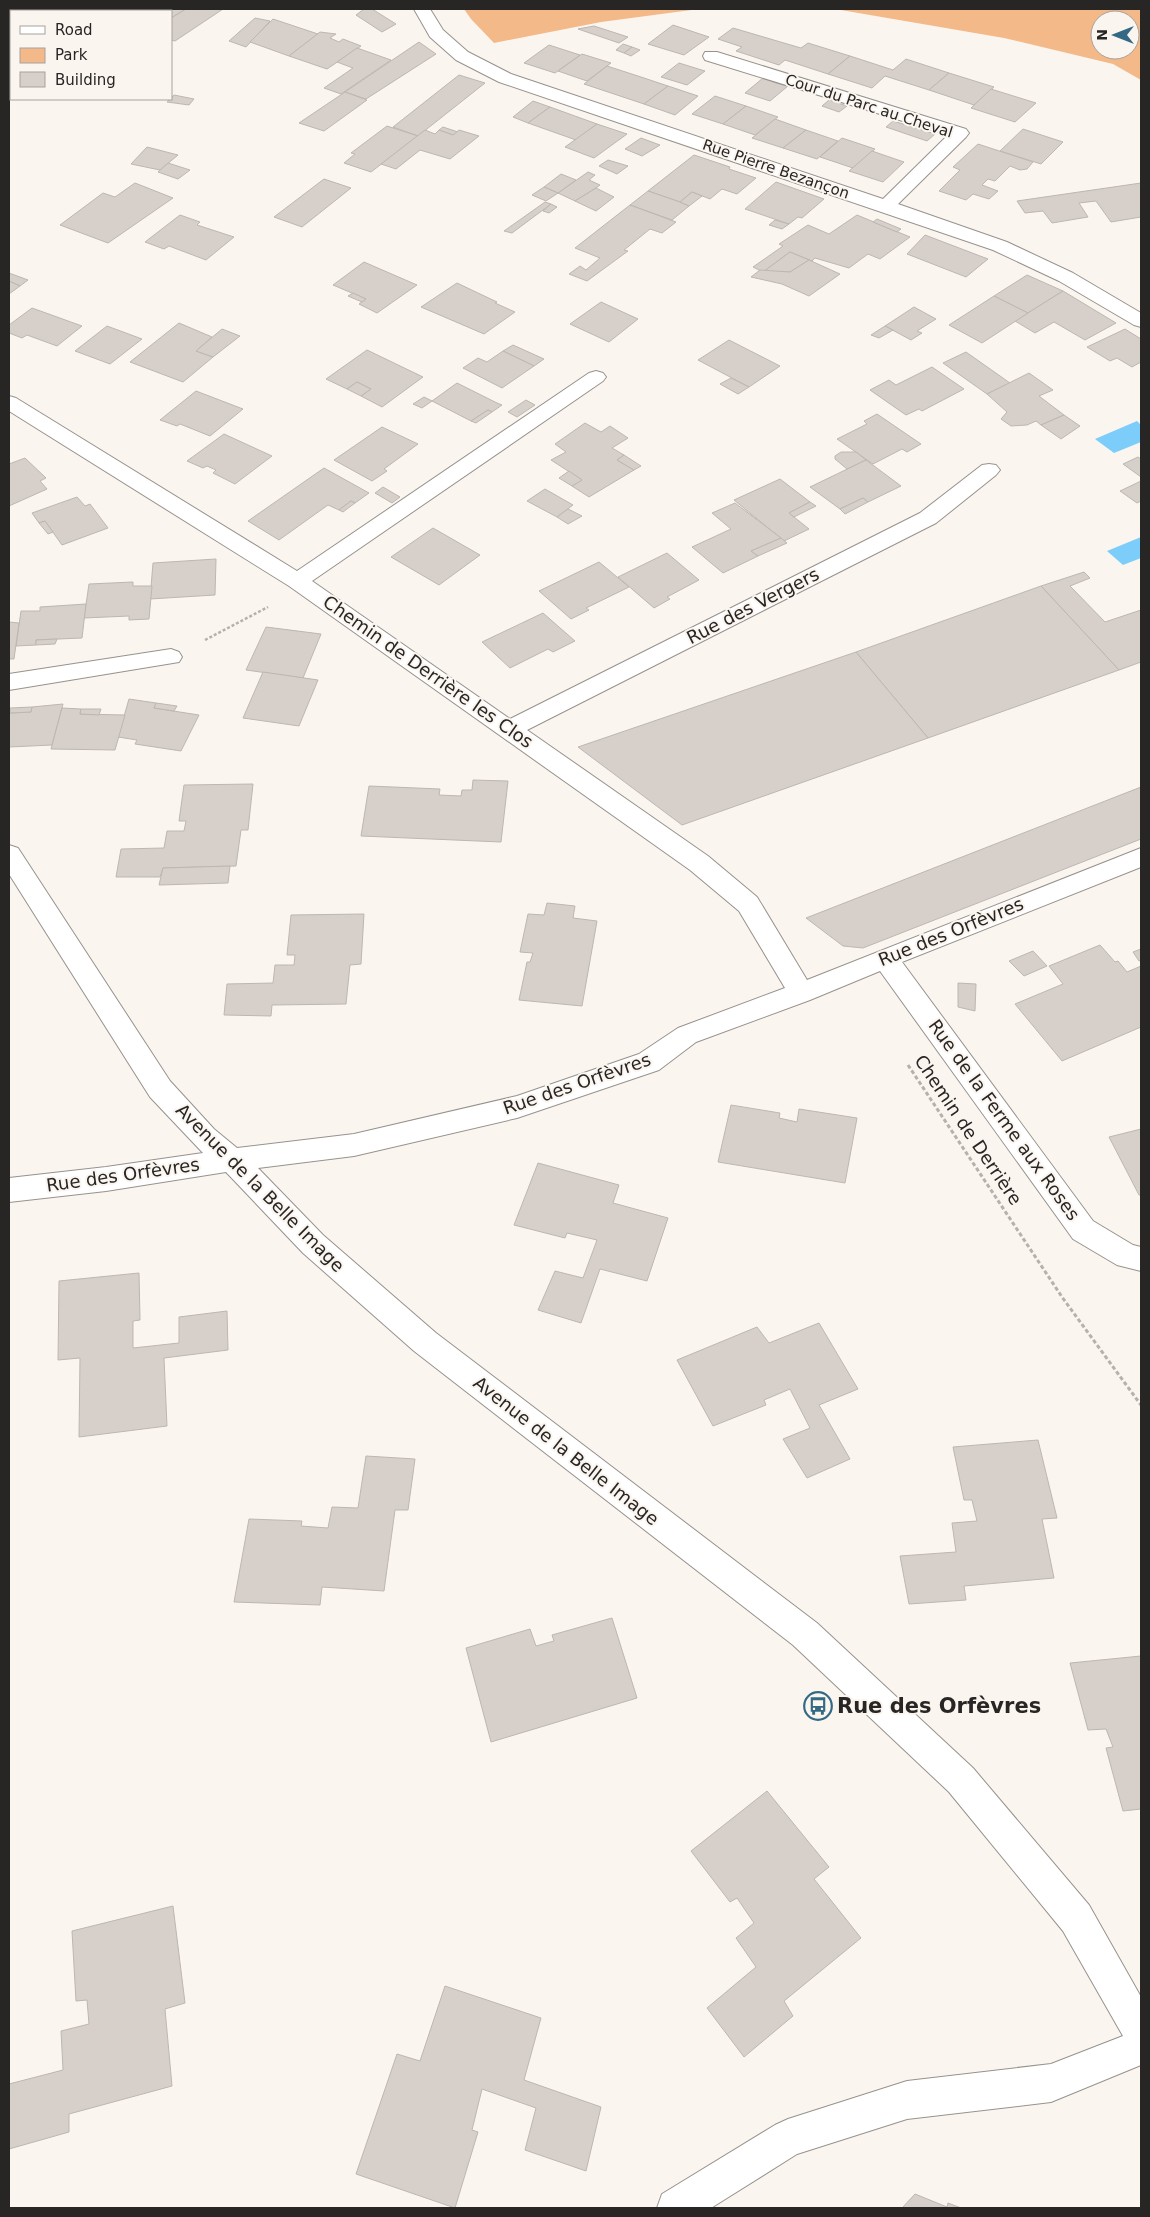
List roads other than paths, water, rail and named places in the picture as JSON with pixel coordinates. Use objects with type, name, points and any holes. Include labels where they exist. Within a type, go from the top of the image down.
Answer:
[{"type":"street","name":"Rue Pierre Bezançon","points":[[422,9],[436,33],[462,56],[505,78],[1000,246],[1066,277],[1141,320]]},
{"type":"street","name":"Cour du Parc au Cheval","points":[[711,56],[960,133],[886,206]]},
{"type":"street","points":[[302,584],[596,377]]},
{"type":"street","name":"Chemin de Derrière les Clos","points":[[9,402],[302,584],[698,863],[748,904],[801,993]]},
{"type":"street","name":"Rue des Vergers","points":[[510,729],[928,518],[988,470]]},
{"type":"street","points":[[9,682],[171,657]]},
{"type":"street","name":"Avenue de la Belle Image","points":[[9,854],[160,1088],[204,1137],[232,1160],[313,1244],[425,1342],[805,1634],[961,1780],[1076,1918],[1141,2032]]},
{"type":"street","name":"Rue des Orfèvres","points":[[9,1190],[106,1179],[232,1160],[354,1145],[517,1107],[649,1062],[687,1035],[801,993],[1141,856]]},
{"type":"street","name":"Rue de la Ferme aux Roses","points":[[885,958],[1083,1230],[1127,1256],[1141,1259]]},
{"type":"street","points":[[676,2208],[788,2138],[906,2100],[1052,2083],[1141,2047]]},
{"type":"water","points":[[1137,421],[1141,425],[1141,442],[1114,453],[1095,439]]},
{"type":"water","points":[[1141,537],[1141,558],[1123,565],[1107,551]]},
{"type":"place","name":"Rue des Orfèvres","points":[[818,1706]]}]
